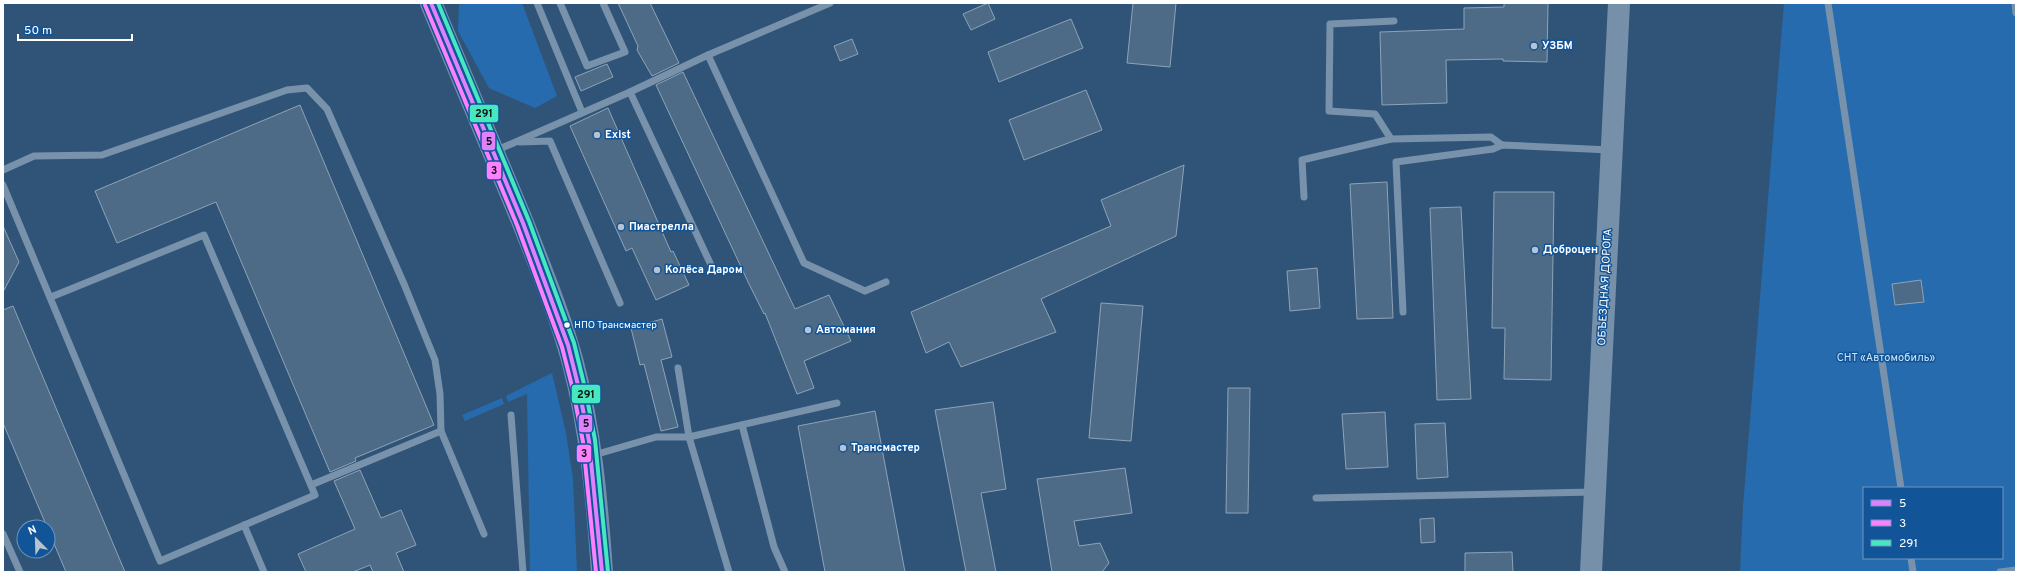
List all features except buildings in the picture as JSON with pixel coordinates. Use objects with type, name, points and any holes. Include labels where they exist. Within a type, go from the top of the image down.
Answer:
[{"type":"main road","name":"ОБЪЕЗДНАЯ ДОРОГА","points":[[1591,572],[1619,3]]},
{"type":"main road","points":[[438,8],[493,152],[554,302],[573,363],[592,456],[602,572]]},
{"type":"lane","points":[[537,3],[582,112]]},
{"type":"lane","points":[[560,3],[587,66],[625,52],[603,3]]},
{"type":"lane","points":[[493,152],[630,92],[708,55],[830,3]]},
{"type":"lane","points":[[1828,3],[1901,487]]},
{"type":"lane","points":[[2015,3],[2016,13]]},
{"type":"lane","points":[[1391,139],[1375,114],[1329,111],[1330,24],[1394,22]]},
{"type":"lane","points":[[708,55],[804,263],[865,291],[886,282]]},
{"type":"lane","points":[[3,170],[34,156],[102,155],[287,90],[307,88],[328,109],[404,284],[435,360],[440,394],[440,431],[484,534]]},
{"type":"lane","points":[[630,92],[710,265]]},
{"type":"lane","points":[[1304,197],[1302,160],[1391,139],[1491,137],[1502,145]]},
{"type":"lane","points":[[516,142],[550,141],[620,303]]},
{"type":"lane","points":[[1403,312],[1396,162],[1493,149],[1502,145],[1612,150]]},
{"type":"lane","points":[[3,185],[160,561],[315,495],[204,235],[51,297]]},
{"type":"lane","points":[[678,368],[689,437],[729,572]]},
{"type":"lane","points":[[592,456],[656,437],[689,437],[837,403]]},
{"type":"lane","points":[[510,415],[523,572]]},
{"type":"lane","points":[[742,425],[774,547],[785,572]]},
{"type":"lane","points":[[311,485],[440,431]]},
{"type":"lane","points":[[1316,498],[1595,492]]},
{"type":"lane","points":[[244,525],[264,572]]},
{"type":"lane","points":[[3,534],[20,572]]},
{"type":"lane","points":[[1911,559],[1913,572]]},
{"type":"lane","points":[[2000,572],[2016,570]]},
{"type":"green space","points":[[461,3],[522,3],[557,96],[535,108],[489,88],[458,31],[459,5]]},
{"type":"green space","name":"СНТ «Автомобиль»","points":[[1784,3],[2016,3],[2016,572],[1740,572],[1743,506]]},
{"type":"green space","points":[[552,373],[566,433],[573,479],[577,572],[530,572],[527,394],[508,402],[506,396]]},
{"type":"green space","points":[[502,398],[504,404],[465,421],[462,415]]},
{"type":"transit line","name":"5","points":[[431,3],[523,223],[568,345],[579,389],[589,441],[602,572]]},
{"type":"transit line","name":"291","points":[[438,3],[529,221],[574,343],[585,388],[595,440],[608,572]]},
{"type":"transit line","name":"3","points":[[425,5],[517,225],[562,347],[573,390],[583,442],[596,572]]},
{"type":"place","name":"УЗБМ","points":[[1534,46]]},
{"type":"place","name":"Exist","points":[[597,135]]},
{"type":"place","name":"Пиастрелла","points":[[621,227]]},
{"type":"place","name":"Доброцен","points":[[1535,250]]},
{"type":"place","name":"Колёса Даром","points":[[657,270]]},
{"type":"place","name":"НПО Трансмастер","points":[[567,325]]},
{"type":"place","name":"Автомания","points":[[808,330]]},
{"type":"place","name":"Трансмастер","points":[[843,448]]}]
